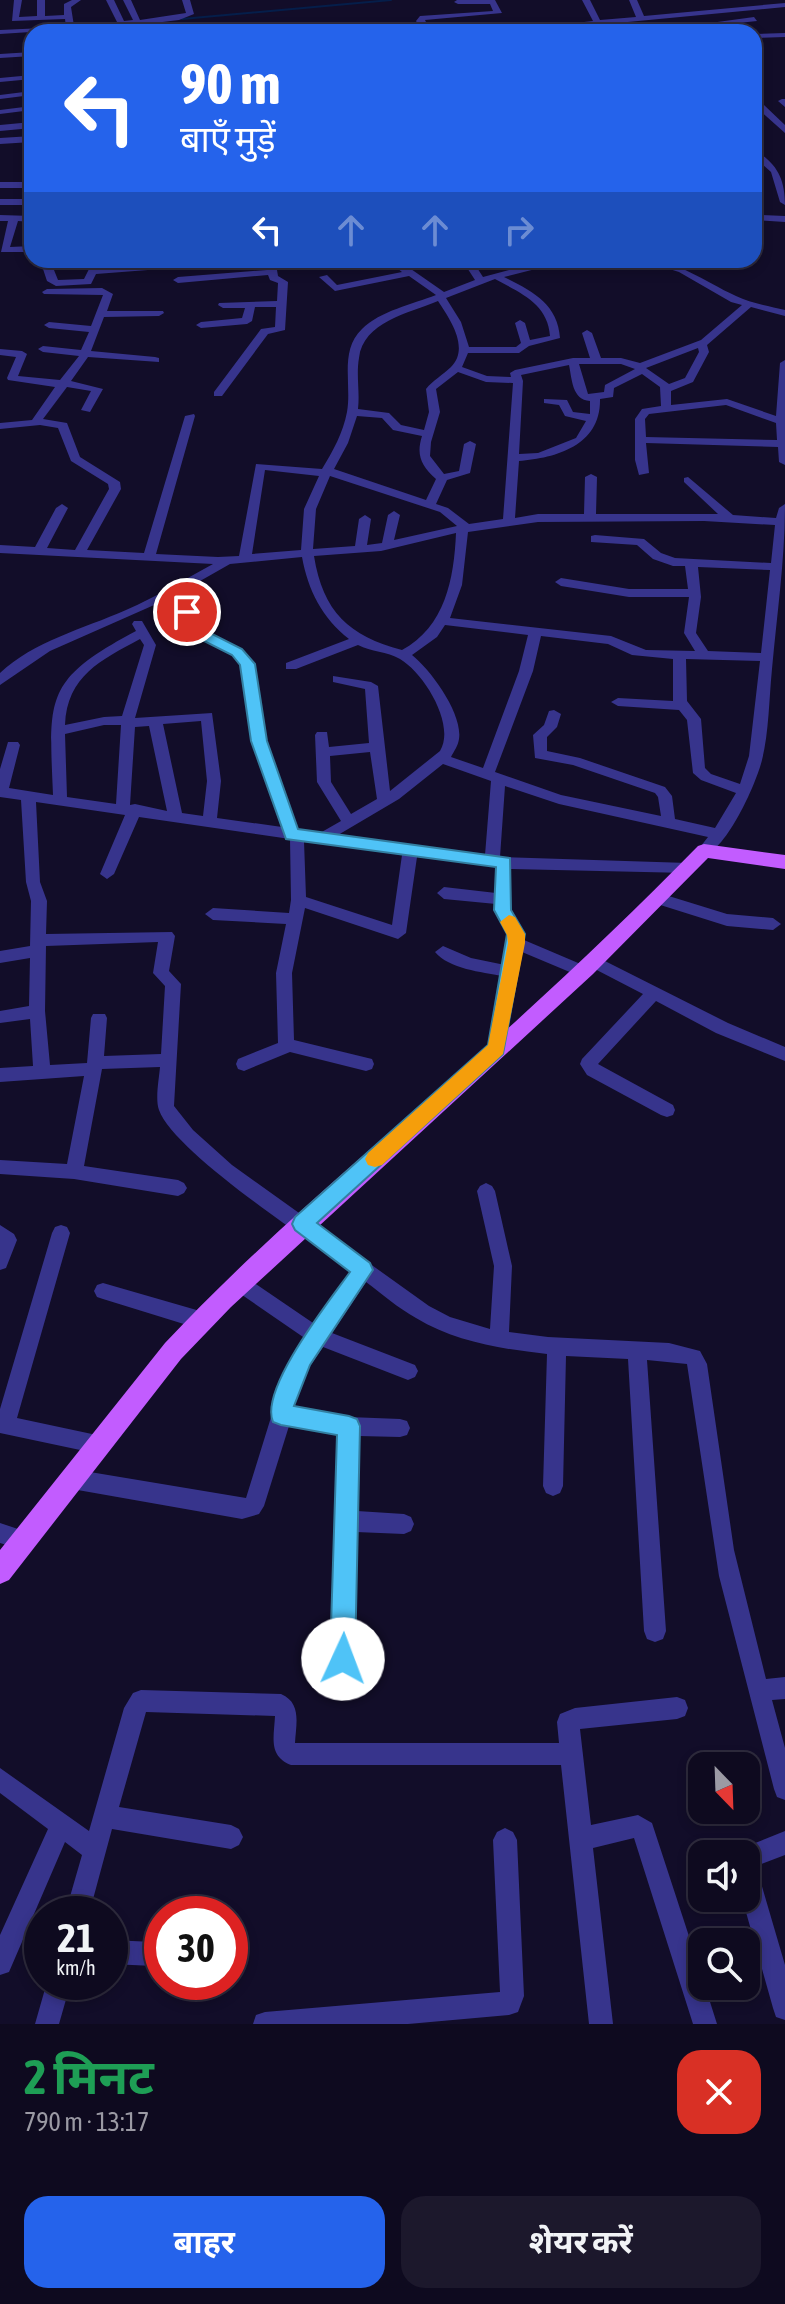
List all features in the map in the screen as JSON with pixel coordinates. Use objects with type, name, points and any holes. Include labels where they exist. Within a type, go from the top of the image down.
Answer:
[{"type":"main road","points":[[0,1571],[200,1320],[302,1224],[590,967],[704,851],[785,862]]},
{"type":"street","points":[[18,0],[15,19],[68,17]]},
{"type":"street","points":[[41,0],[41,19]]},
{"type":"street","points":[[69,24],[67,6],[77,0]]},
{"type":"street","points":[[110,0],[122,24],[188,16],[190,12],[186,0]]},
{"type":"street","points":[[127,0],[138,23]]},
{"type":"street","points":[[586,0],[598,23]]},
{"type":"street","points":[[633,0],[641,19]]},
{"type":"street","points":[[422,24],[420,21],[423,18],[498,13],[492,2],[458,2]]},
{"type":"street","points":[[587,24],[746,6],[785,5]]},
{"type":"street","points":[[746,6],[759,24]]},
{"type":"street","points":[[682,15],[690,24]]},
{"type":"street","points":[[724,24],[754,19]]},
{"type":"street","points":[[12,56],[17,31]]},
{"type":"street","points":[[0,32],[24,31]]},
{"type":"street","points":[[762,36],[785,35]]},
{"type":"street","points":[[0,56],[24,55]]},
{"type":"street","points":[[0,80],[24,78]]},
{"type":"street","points":[[0,97],[24,94]]},
{"type":"street","points":[[762,108],[781,121],[785,130]]},
{"type":"street","points":[[0,112],[24,109]]},
{"type":"street","points":[[0,128],[24,126]]},
{"type":"street","points":[[0,141],[24,140]]},
{"type":"street","points":[[762,160],[775,171],[785,202]]},
{"type":"street","points":[[0,185],[24,185]]},
{"type":"street","points":[[0,202],[24,202]]},
{"type":"street","points":[[0,218],[24,219]]},
{"type":"street","points":[[14,218],[4,250],[24,249]]},
{"type":"street","points":[[762,218],[785,219]]},
{"type":"street","points":[[48,268],[52,282],[56,283],[88,282],[92,271],[134,268]]},
{"type":"street","points":[[178,280],[264,268]]},
{"type":"street","points":[[250,305],[247,321],[250,329],[280,330],[283,282],[273,278],[271,268]]},
{"type":"street","points":[[403,268],[442,296],[465,350],[456,368],[432,387],[434,415],[427,434],[424,458],[430,469],[442,478],[464,473],[470,444]]},
{"type":"street","points":[[472,268],[481,282]]},
{"type":"street","points":[[321,839],[442,759],[452,743],[451,721],[436,693],[402,655],[360,639],[341,625],[321,600],[306,552],[310,509],[338,455],[352,412],[353,361],[362,335],[387,319],[442,296],[496,276],[530,268]]},
{"type":"street","points":[[688,268],[748,305],[785,313]]},
{"type":"street","points":[[324,277],[335,288],[410,273]]},
{"type":"street","points":[[465,350],[511,351],[526,344],[555,338],[550,311],[538,300],[496,276]]},
{"type":"street","points":[[35,423],[86,352],[108,294],[105,291],[47,292]]},
{"type":"street","points":[[223,305],[281,304]]},
{"type":"street","points":[[573,361],[582,396],[608,396],[610,386],[641,368],[702,344],[748,305]]},
{"type":"street","points":[[100,314],[159,313]]},
{"type":"street","points":[[201,325],[247,321]]},
{"type":"street","points":[[520,323],[526,344]]},
{"type":"street","points":[[49,325],[94,329]]},
{"type":"street","points":[[218,394],[266,331]]},
{"type":"street","points":[[587,333],[596,359]]},
{"type":"street","points":[[667,389],[689,380],[704,352],[702,344]]},
{"type":"street","points":[[43,349],[155,360]]},
{"type":"street","points":[[0,352],[22,354],[12,378],[98,389],[86,410]]},
{"type":"street","points":[[509,521],[518,380],[515,373],[573,361],[628,361],[667,389]]},
{"type":"street","points":[[785,363],[781,421],[785,462]]},
{"type":"street","points":[[456,368],[486,379],[518,380]]},
{"type":"street","points":[[666,407],[667,389]]},
{"type":"street","points":[[513,458],[535,457],[570,446],[585,435],[592,419],[595,397]]},
{"type":"street","points":[[548,401],[563,402],[569,414],[592,419]]},
{"type":"street","points":[[643,473],[640,456],[641,415],[646,411],[727,402],[781,421]]},
{"type":"street","points":[[352,412],[385,415],[397,428],[427,434]]},
{"type":"street","points":[[149,558],[190,416]]},
{"type":"street","points":[[0,426],[35,423],[65,427],[68,446],[75,459],[110,479],[115,486],[79,554]]},
{"type":"street","points":[[642,440],[783,442]]},
{"type":"street","points":[[245,558],[260,466],[328,472],[454,515],[464,528],[461,557],[444,621],[422,646],[402,655]]},
{"type":"street","points":[[590,517],[591,477]]},
{"type":"street","points":[[430,505],[442,478]]},
{"type":"street","points":[[688,480],[729,518]]},
{"type":"street","points":[[39,551],[62,508]]},
{"type":"street","points":[[704,851],[719,834],[746,791],[760,732],[766,655],[780,584],[776,567],[785,508]]},
{"type":"street","points":[[387,546],[394,515]]},
{"type":"street","points":[[0,549],[229,560],[387,546],[464,528],[553,517],[729,518],[781,522]]},
{"type":"street","points":[[361,548],[365,519]]},
{"type":"street","points":[[595,539],[636,541],[662,559],[776,567]]},
{"type":"street","points":[[0,681],[17,666],[39,654],[130,614],[229,560]]},
{"type":"street","points":[[691,563],[695,593],[690,633],[705,657]]},
{"type":"street","points":[[561,582],[629,593],[695,593]]},
{"type":"street","points":[[172,592],[207,637],[237,652],[247,664],[259,741],[294,835],[299,900],[284,973],[286,1045],[282,1050],[244,1064]]},
{"type":"street","points":[[107,874],[129,808],[128,721],[150,649],[150,642],[130,614]]},
{"type":"street","points":[[444,621],[611,640],[632,651],[679,657],[785,655]]},
{"type":"street","points":[[60,799],[58,731],[60,698],[65,687],[90,660],[144,632]]},
{"type":"street","points":[[497,1048],[516,934],[504,914],[493,777],[535,633]]},
{"type":"street","points":[[291,666],[360,639]]},
{"type":"street","points":[[679,657],[683,706],[694,719],[699,773],[746,791]]},
{"type":"street","points":[[338,679],[371,686],[384,800]]},
{"type":"street","points":[[618,702],[683,706]]},
{"type":"street","points":[[58,731],[104,721],[155,720],[204,714],[208,717],[214,781],[210,821]]},
{"type":"street","points":[[554,714],[550,727],[540,735],[540,755],[575,761],[660,790],[665,796],[669,825]]},
{"type":"street","points":[[155,720],[175,815]]},
{"type":"street","points":[[322,735],[324,782],[349,822]]},
{"type":"street","points":[[13,745],[1,792],[498,862],[688,868]]},
{"type":"street","points":[[322,752],[376,747]]},
{"type":"street","points":[[442,759],[559,799],[719,834]]},
{"type":"street","points":[[28,794],[33,882],[39,901],[37,1011],[42,1072]]},
{"type":"street","points":[[299,900],[398,933],[410,852]]},
{"type":"street","points":[[444,893],[503,899]]},
{"type":"street","points":[[659,899],[727,920],[773,924]]},
{"type":"street","points":[[213,914],[295,919]]},
{"type":"street","points":[[0,957],[37,946],[167,936],[161,973],[173,984],[170,1060],[164,1101],[181,1129],[226,1170],[440,1323],[475,1334],[693,1357],[697,1364],[726,1562],[785,1789]]},
{"type":"street","points":[[516,943],[590,967],[745,1039],[785,1054]]},
{"type":"street","points":[[443,952],[468,963],[511,972]]},
{"type":"street","points":[[653,994],[588,1064],[593,1070],[667,1110]]},
{"type":"street","points":[[0,1017],[37,1011]]},
{"type":"street","points":[[74,1172],[95,1066],[99,1018]]},
{"type":"street","points":[[286,1045],[366,1064]]},
{"type":"street","points":[[0,1075],[170,1060]]},
{"type":"street","points":[[0,1167],[74,1172],[178,1188]]},
{"type":"street","points":[[486,1191],[503,1266],[499,1337]]},
{"type":"street","points":[[0,1233],[8,1240],[0,1262]]},
{"type":"street","points":[[61,1233],[3,1425],[99,1444]]},
{"type":"street","points":[[72,1479],[248,1509],[257,1499],[295,1372],[363,1270]]},
{"type":"street","points":[[238,1282],[317,1336],[408,1371]]},
{"type":"street","points":[[103,1291],[200,1320]]},
{"type":"street","points":[[553,1486],[557,1345]]},
{"type":"street","points":[[637,1351],[655,1631]]},
{"type":"street","points":[[281,1415],[349,1426],[400,1428]]},
{"type":"street","points":[[343,1659],[349,1426]]},
{"type":"street","points":[[346,1521],[404,1524]]},
{"type":"street","points":[[0,1533],[23,1540]]},
{"type":"street","points":[[758,1690],[785,1688]]},
{"type":"street","points":[[81,1896],[135,1708],[144,1700],[281,1705],[286,1712],[284,1748],[291,1754],[573,1754]]},
{"type":"street","points":[[601,2024],[568,1725],[571,1720],[677,1708]]},
{"type":"street","points":[[0,1779],[93,1849]]},
{"type":"street","points":[[104,1816],[231,1837]]},
{"type":"street","points":[[0,1963],[61,1825]]},
{"type":"street","points":[[582,1839],[638,1826],[644,1831],[705,2024]]},
{"type":"street","points":[[265,2024],[509,2003],[512,1996],[505,1840]]},
{"type":"street","points":[[760,1853],[785,1843]]},
{"type":"street","points":[[758,1912],[785,2008]]},
{"type":"street","points":[[47,2024],[54,2000]]},
{"type":"waterway","points":[[182,19],[391,0]]},
{"type":"slow traffic","points":[[375,1159],[497,1048],[516,943],[516,934],[509,922]]},
{"type":"route","points":[[187,612],[207,637],[237,652],[247,664],[259,741],[292,834],[504,862],[503,910],[516,934],[497,1048],[302,1224],[363,1270],[302,1357],[281,1415],[349,1426],[343,1659]]}]
